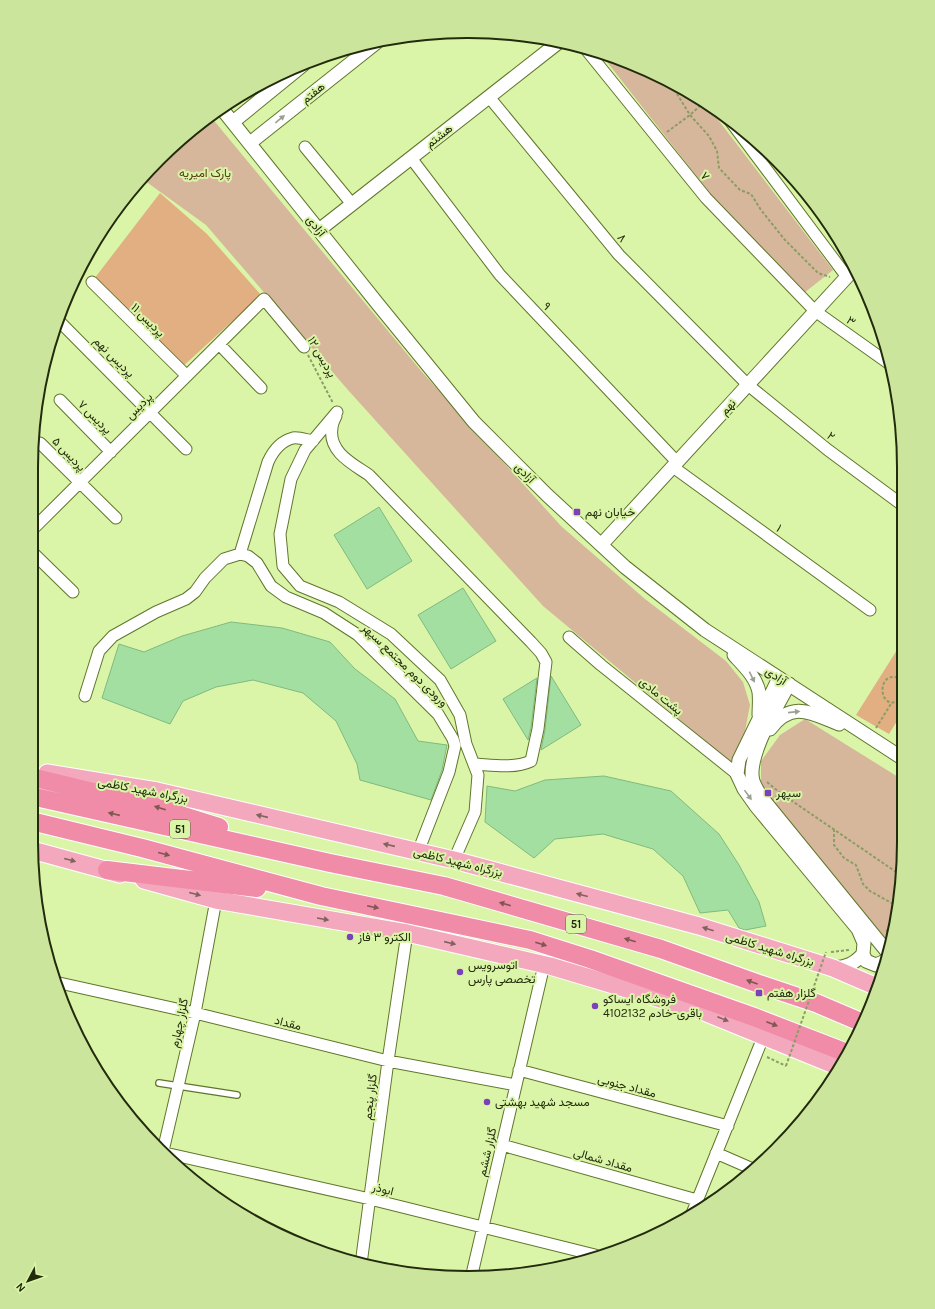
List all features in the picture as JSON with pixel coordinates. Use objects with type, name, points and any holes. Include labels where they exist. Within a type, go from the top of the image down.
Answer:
[{"type":"highway","points":[[38,779],[155,806],[330,863]]},
{"type":"highway","name":"51","points":[[38,798],[330,863],[444,886],[661,949],[816,1003],[858,1021]]},
{"type":"highway","name":"51","points":[[38,823],[142,848],[322,896],[530,940],[590,958],[754,1017],[842,1051]]},
{"type":"highway","points":[[106,870],[322,896]]},
{"type":"highway","points":[[590,958],[686,1006]]},
{"type":"highway","points":[[816,1003],[860,1015]]},
{"type":"main road","name":"بزرگراه شهید کاظمی","points":[[38,772],[157,791],[454,860],[699,926],[833,968],[872,986]]},
{"type":"main road","points":[[38,852],[216,900],[407,933],[544,965],[704,1012],[764,1035],[834,1065]]},
{"type":"street","name":"هشتم","points":[[319,230],[553,47]]},
{"type":"street","name":"هفتم","points":[[250,143],[367,50]]},
{"type":"street","name":"۷","points":[[592,57],[706,198],[815,311]]},
{"type":"street","points":[[233,122],[286,78]]},
{"type":"street","name":"۸","points":[[489,97],[619,254],[748,385]]},
{"type":"street","name":"آزادی","points":[[225,113],[474,422],[546,496],[625,567],[705,630],[897,755]]},
{"type":"street","points":[[745,140],[848,275]]},
{"type":"street","points":[[305,147],[352,204]]},
{"type":"street","name":"۹","points":[[411,158],[500,275],[675,464]]},
{"type":"street","name":"نهم","points":[[601,545],[848,275]]},
{"type":"street","name":"پردیس ۱۱","points":[[92,282],[187,376]]},
{"type":"street","name":"پردیس","points":[[38,524],[264,299]]},
{"type":"street","name":"پردیس ۱۲","points":[[264,299],[304,347]]},
{"type":"street","name":"۳","points":[[815,311],[883,359]]},
{"type":"street","name":"پردیس نهم","points":[[63,325],[186,449]]},
{"type":"street","points":[[219,344],[261,388]]},
{"type":"street","name":"۲","points":[[748,385],[828,450],[897,501]]},
{"type":"street","name":"پردیس ۷","points":[[60,400],[111,452]]},
{"type":"street","points":[[337,412],[305,450],[291,479],[280,534],[283,566],[300,586],[339,602],[391,634],[440,680],[460,715],[466,744],[478,776],[475,812],[454,860]]},
{"type":"street","points":[[337,412],[332,429],[334,446],[346,460],[370,475],[531,642],[541,653],[546,662],[538,729],[531,761],[516,765],[474,764]]},
{"type":"street","points":[[85,696],[99,651],[113,636],[156,612],[186,599],[195,592],[205,578],[224,559],[240,554],[272,452],[279,445],[294,438],[313,441]]},
{"type":"street","name":"پردیس ۵","points":[[40,443],[116,518]]},
{"type":"street","name":"۱","points":[[675,464],[870,610]]},
{"type":"street","name":"ورودی دوم مجتمع سپهر","points":[[240,554],[248,556],[257,563],[271,586],[286,597],[324,613],[358,635],[438,714],[454,738],[455,746],[449,772],[418,852]]},
{"type":"street","points":[[38,559],[73,592]]},
{"type":"street","points":[[705,630],[735,655],[750,672],[759,692],[759,720]]},
{"type":"street","name":"پشت مادی","points":[[569,637],[600,665],[738,774]]},
{"type":"street","points":[[784,681],[759,720],[740,760],[738,774],[744,789],[756,806],[858,929],[864,943],[863,954],[866,961],[876,965],[879,964]]},
{"type":"street","points":[[784,681],[758,747],[752,768],[753,782],[762,798],[883,947]]},
{"type":"street","points":[[758,747],[776,721],[788,712],[806,711],[868,736]]},
{"type":"street","points":[[738,774],[752,777]]},
{"type":"street","name":"گلزار چهارم","points":[[165,1146],[196,1013],[216,900]]},
{"type":"street","name":"گلزار پنجم","points":[[363,1258],[388,1061],[407,933]]},
{"type":"street","points":[[833,968],[845,967],[854,963],[863,954]]},
{"type":"street","name":"گلزار ششم","points":[[473,1271],[544,965]]},
{"type":"street","name":"مقداد","points":[[62,984],[196,1013],[388,1061],[516,1085]]},
{"type":"street","points":[[695,1205],[764,1035]]},
{"type":"street","name":"مقداد جنوبی","points":[[519,1070],[728,1126]]},
{"type":"street","name":"مقداد شمالی","points":[[502,1145],[697,1200]]},
{"type":"street","name":"ابوذر","points":[[174,1154],[370,1199],[588,1253]]},
{"type":"street","points":[[716,1154],[747,1167]]},
{"type":"lane","points":[[159,1083],[237,1095]]},
{"type":"path","points":[[676,93],[690,115],[709,136],[717,151],[719,168],[740,190],[752,194],[761,210],[785,240],[818,273],[848,275]]},
{"type":"path","points":[[658,138],[690,115],[699,106]]},
{"type":"path","name":"پردیس ۱۲","points":[[304,347],[337,412]]},
{"type":"path","points":[[897,678],[888,679],[882,686],[885,698],[892,702],[897,702]]},
{"type":"path","points":[[868,736],[892,702]]},
{"type":"path","points":[[774,799],[779,792],[896,872]]},
{"type":"path","points":[[834,829],[834,845],[844,858],[856,865],[863,884],[870,891],[892,903]]},
{"type":"path","points":[[883,933],[888,930]]},
{"type":"path","points":[[757,1053],[786,1066],[826,952],[847,950],[863,954]]},
{"type":"green space","points":[[606,61],[657,82],[706,110],[717,118],[833,270],[804,293],[712,196]]},
{"type":"green space","name":"پارک امیریه","points":[[214,121],[422,372],[561,526],[645,599],[726,661],[743,682],[750,705],[745,731],[733,764],[543,606],[348,390],[206,225],[147,182],[184,145]]},
{"type":"green space","points":[[805,719],[897,776],[896,870],[889,925],[885,939],[761,788],[761,761],[780,735]]},
{"type":"shaded area","points":[[160,193],[207,234],[261,295],[181,368],[94,279]]},
{"type":"shaded area","points":[[897,650],[897,721],[889,734],[856,715]]},
{"type":"building","points":[[379,507],[412,561],[367,589],[334,535]]},
{"type":"building","points":[[463,588],[496,641],[451,669],[418,615]]},
{"type":"building","points":[[231,622],[282,628],[330,642],[355,669],[395,699],[418,741],[447,745],[442,770],[431,800],[360,780],[357,764],[336,721],[303,693],[253,680],[216,687],[183,701],[170,724],[102,698],[119,644],[144,652],[182,636]]},
{"type":"building","points":[[551,676],[581,725],[541,750],[545,730]]},
{"type":"building","points":[[537,678],[531,728],[528,740],[503,699]]},
{"type":"building","points":[[604,776],[671,791],[719,834],[739,865],[759,902],[766,926],[745,930],[739,928],[728,910],[700,913],[683,876],[653,849],[603,834],[555,839],[534,858],[485,822],[487,786],[515,791],[545,780]]},
{"type":"place","name":"خیابان نهم","points":[[577,512]]},
{"type":"place","name":"سپهر","points":[[768,793]]},
{"type":"place","name":"الکترو ۳ فاز","points":[[350,937]]},
{"type":"place","name":"اتوسرویس تخصصی پارس","points":[[460,972]]},
{"type":"place","name":"گلزار هفتم","points":[[759,993]]},
{"type":"place","name":"فروشگاه ایساکو باقری-خادم 4102132","points":[[595,1006]]},
{"type":"place","name":"مسجد شهید بهشتی","points":[[487,1102]]}]
